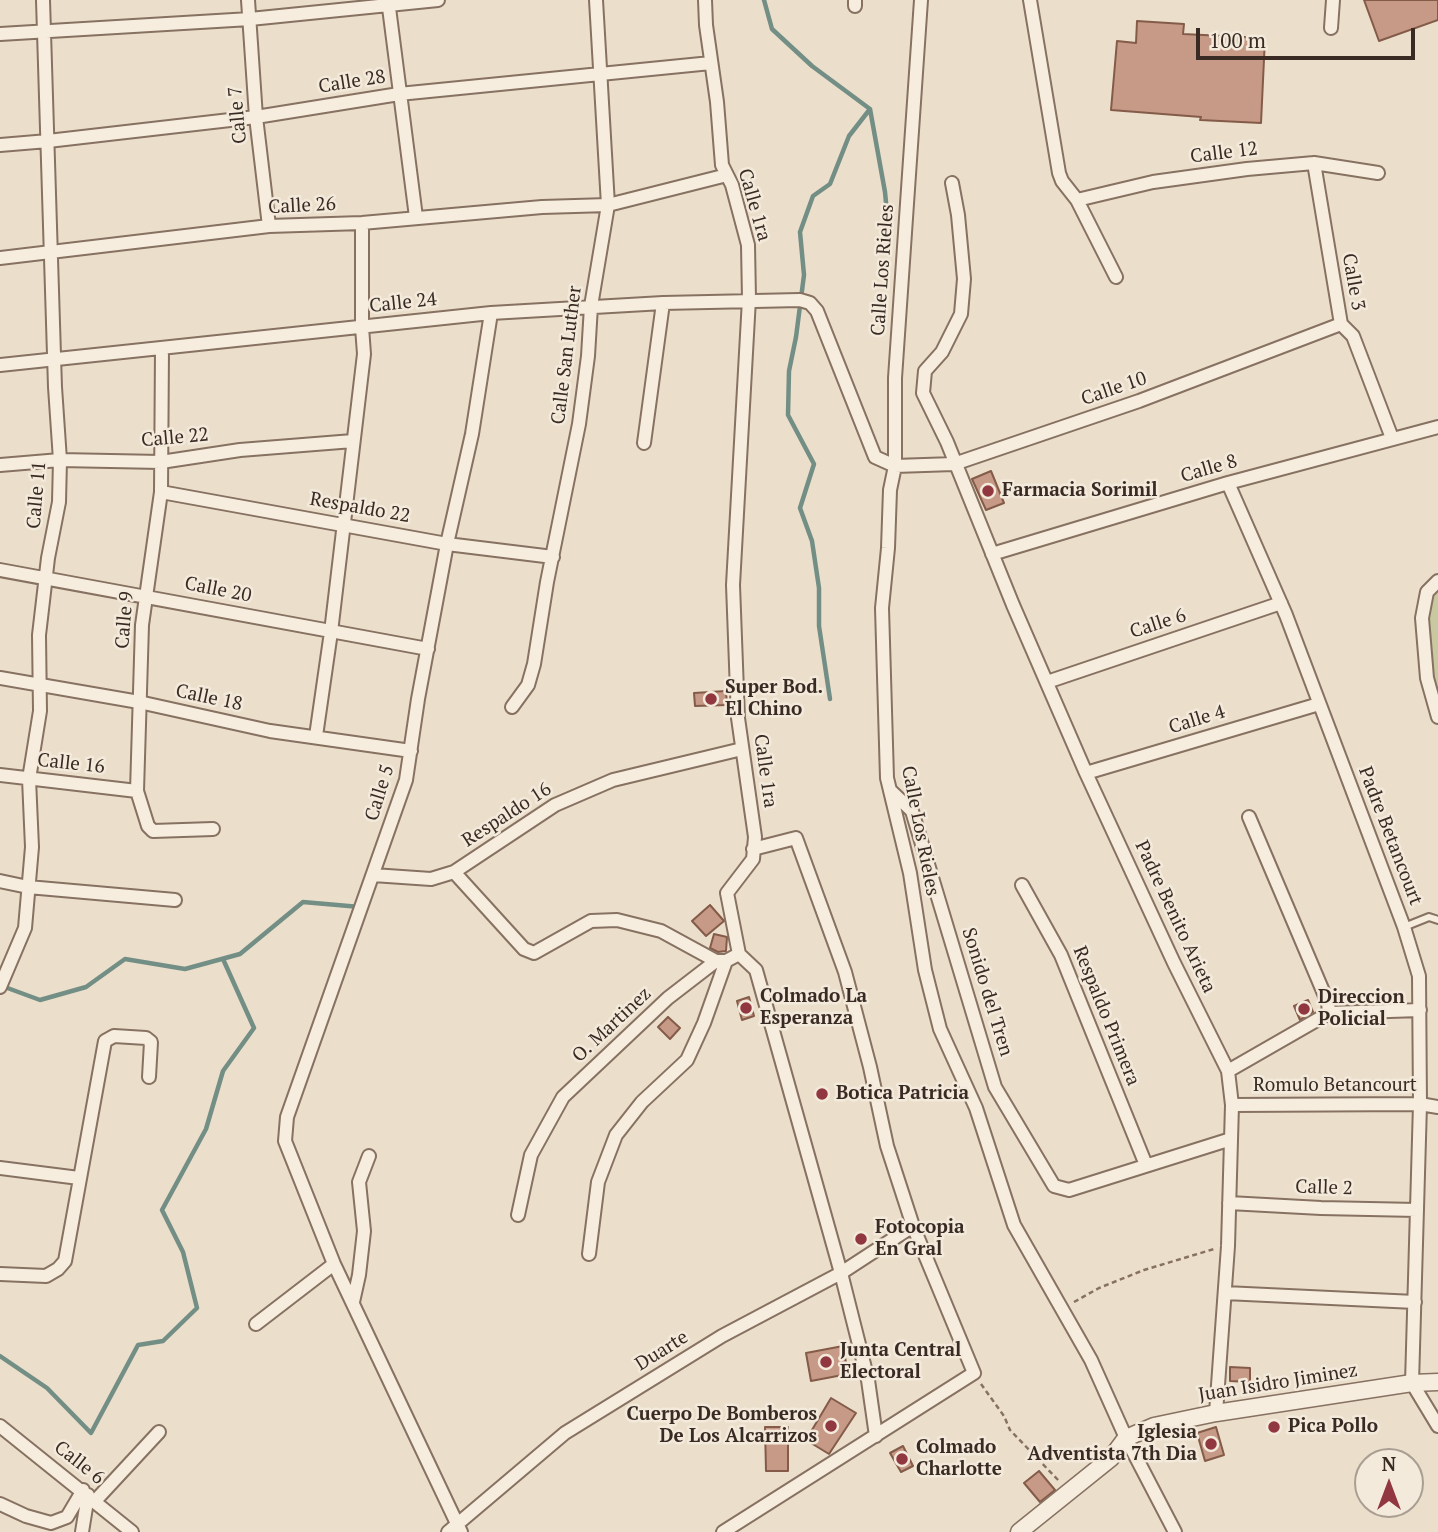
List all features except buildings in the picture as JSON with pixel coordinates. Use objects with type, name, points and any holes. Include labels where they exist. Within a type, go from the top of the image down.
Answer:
[{"type":"street","name":"Calle 11","points":[[0,987],[25,928],[32,847],[29,779],[40,711],[39,635],[48,558],[59,502],[60,460],[54,359],[43,0]]},
{"type":"street","name":"Calle 7","points":[[248,0],[269,226]]},
{"type":"street","points":[[0,34],[250,19],[438,0]]},
{"type":"street","name":"Calle San Luther","points":[[512,707],[528,685],[534,664],[579,424],[591,306],[608,205],[596,0]]},
{"type":"street","name":"Calle 1ra","points":[[705,0],[722,165],[748,245],[749,299],[733,586],[738,718],[755,836],[754,849]]},
{"type":"street","name":"Calle Los Rieles","points":[[921,0],[895,378],[895,466],[890,490],[882,608],[887,778],[910,873],[925,970],[940,1029],[976,1108],[1014,1225],[1091,1360],[1126,1438],[1175,1532]]},
{"type":"street","points":[[1030,0],[1059,173],[1077,200],[1116,277]]},
{"type":"street","points":[[1331,28],[1333,0]]},
{"type":"street","points":[[389,3],[416,217]]},
{"type":"street","name":"Calle 28","points":[[0,145],[257,117],[399,94],[711,63]]},
{"type":"street","name":"Calle 12","points":[[1077,200],[1153,182],[1247,169],[1314,163],[1378,173]]},
{"type":"street","name":"Calle 3","points":[[1314,163],[1341,324],[1353,336],[1392,438]]},
{"type":"street","name":"Calle 26","points":[[0,258],[269,226],[362,223],[608,205],[727,175]]},
{"type":"street","name":"Padre Benito Arieta","points":[[952,183],[964,279],[961,314],[942,352],[925,371],[923,393],[947,442],[1086,773],[1174,963],[1228,1071],[1231,1105],[1228,1246],[1216,1413]]},
{"type":"street","points":[[316,736],[364,354],[362,223]]},
{"type":"street","name":"Calle 24","points":[[0,365],[491,313],[591,306],[800,299],[810,303],[817,311],[875,457],[895,466]]},
{"type":"street","points":[[644,443],[663,303]]},
{"type":"street","name":"Calle 5","points":[[455,1530],[334,1264],[285,1141],[287,1117],[406,779],[447,544],[472,434],[491,313]]},
{"type":"street","name":"Calle 10","points":[[895,466],[954,464],[1139,401],[1341,324]]},
{"type":"street","name":"Calle 9","points":[[162,349],[161,492],[146,596],[139,702],[137,791],[148,826],[153,831],[213,828]]},
{"type":"street","name":"Calle 8","points":[[992,554],[1228,483],[1438,427]]},
{"type":"street","name":"Calle 22","points":[[0,466],[60,460],[161,461],[240,450],[353,441]]},
{"type":"street","name":"Padre Betancourt","points":[[1228,483],[1281,603],[1404,926],[1419,976],[1420,1104],[1412,1383]]},
{"type":"street","name":"Respaldo 22","points":[[161,492],[447,544],[553,557]]},
{"type":"street","name":"Calle 20","points":[[0,570],[428,649]]},
{"type":"street","points":[[1438,581],[1427,592],[1422,618],[1427,678],[1438,718]]},
{"type":"street","name":"Calle 6","points":[[1047,681],[1281,603]]},
{"type":"street","name":"Calle 18","points":[[0,678],[139,702],[270,730],[411,751]]},
{"type":"street","name":"Calle 4","points":[[1086,773],[1319,704]]},
{"type":"street","name":"Respaldo 16","points":[[373,875],[431,879],[454,872],[555,804],[613,780],[742,749]]},
{"type":"street","name":"Calle 16","points":[[0,775],[137,791]]},
{"type":"street","name":"Sonido del Tren","points":[[891,791],[912,811],[995,1087],[1054,1186],[1069,1190],[1146,1165]]},
{"type":"street","points":[[1249,817],[1328,1003],[1329,1013]]},
{"type":"street","points":[[723,1532],[876,1436],[974,1373],[913,1226],[887,1146],[845,972],[796,838],[754,849],[752,859],[727,893],[739,954],[757,970],[841,1273],[867,1380],[876,1436]]},
{"type":"street","points":[[454,872],[524,949],[534,953],[591,921],[617,920],[661,931],[721,961],[704,1023],[687,1060],[642,1102],[616,1135],[597,1182],[589,1254]]},
{"type":"street","points":[[0,881],[28,887],[175,900]]},
{"type":"street","name":"Respaldo Primera","points":[[1022,885],[1061,955],[1146,1165]]},
{"type":"street","name":"O. Martinez","points":[[518,1215],[531,1155],[563,1097],[668,998],[721,961],[739,954]]},
{"type":"street","points":[[1228,1071],[1329,1013],[1420,1010]]},
{"type":"street","points":[[0,1274],[46,1276],[65,1261],[105,1041],[114,1036],[146,1038],[151,1042],[149,1077]]},
{"type":"street","name":"Romulo Betancourt","points":[[1231,1105],[1420,1104],[1438,1107]]},
{"type":"street","points":[[1146,1165],[1231,1139]]},
{"type":"street","points":[[353,1302],[364,1231],[359,1182],[369,1156]]},
{"type":"street","points":[[0,1168],[79,1178]]},
{"type":"street","name":"Calle 2","points":[[1229,1203],[1417,1210]]},
{"type":"street","name":"Duarte","points":[[455,1530],[565,1433],[722,1336],[841,1273],[913,1226]]},
{"type":"street","points":[[256,1324],[334,1264]]},
{"type":"street","points":[[1226,1293],[1415,1302]]},
{"type":"street","name":"Juan Isidro Jiminez","points":[[1126,1438],[1154,1426],[1216,1413],[1412,1383],[1438,1382]]},
{"type":"street","points":[[1412,1383],[1438,1426]]},
{"type":"street","name":"Calle 6","points":[[0,1426],[132,1532]]},
{"type":"street","points":[[0,1504],[26,1516],[51,1523],[67,1517],[159,1432]]},
{"type":"street","points":[[1019,1532],[1111,1458],[1126,1438]]},
{"type":"street","points":[[82,1532],[89,1495]]},
{"type":"lane","points":[[1404,926],[1429,917],[1438,920]]},
{"type":"path","points":[[1062,1309],[1099,1288],[1144,1270],[1199,1252],[1228,1246]]},
{"type":"path","points":[[974,1373],[1004,1416],[1010,1430],[1070,1492]]},
{"type":"green space","points":[[1438,589],[1438,694],[1430,676],[1426,616],[1431,594]]},
{"type":"waterway","points":[[764,0],[772,29],[812,66],[870,109],[885,192],[889,234]]},
{"type":"waterway","points":[[830,699],[819,626],[819,588],[812,541],[800,508],[814,464],[788,415],[789,371],[804,275],[800,232],[813,196],[830,184],[849,136],[870,109]]},
{"type":"waterway","points":[[2,986],[40,1000],[86,987],[125,959],[185,969],[240,954],[303,902],[360,907]]},
{"type":"waterway","points":[[0,1356],[47,1388],[91,1433],[138,1345],[163,1341],[197,1308],[183,1252],[162,1210],[206,1129],[223,1071],[254,1028],[223,959]]},
{"type":"place","name":"Farmacia Sorimil","points":[[988,491]]},
{"type":"place","name":"Super Bod. El Chino","points":[[711,699]]},
{"type":"place","name":"Colmado La Esperanza","points":[[746,1008]]},
{"type":"place","name":"Direccion Policial","points":[[1304,1009]]},
{"type":"place","name":"Botica Patricia","points":[[822,1094]]},
{"type":"place","name":"Fotocopia En Gral","points":[[861,1239]]},
{"type":"place","name":"Junta Central Electoral","points":[[826,1362]]},
{"type":"place","name":"Cuerpo De Bomberos De Los Alcarrizos","points":[[831,1426]]},
{"type":"place","name":"Pica Pollo","points":[[1274,1427]]},
{"type":"place","name":"Iglesia Adventista 7th Dia","points":[[1211,1444]]},
{"type":"place","name":"Colmado Charlotte","points":[[902,1459]]}]
